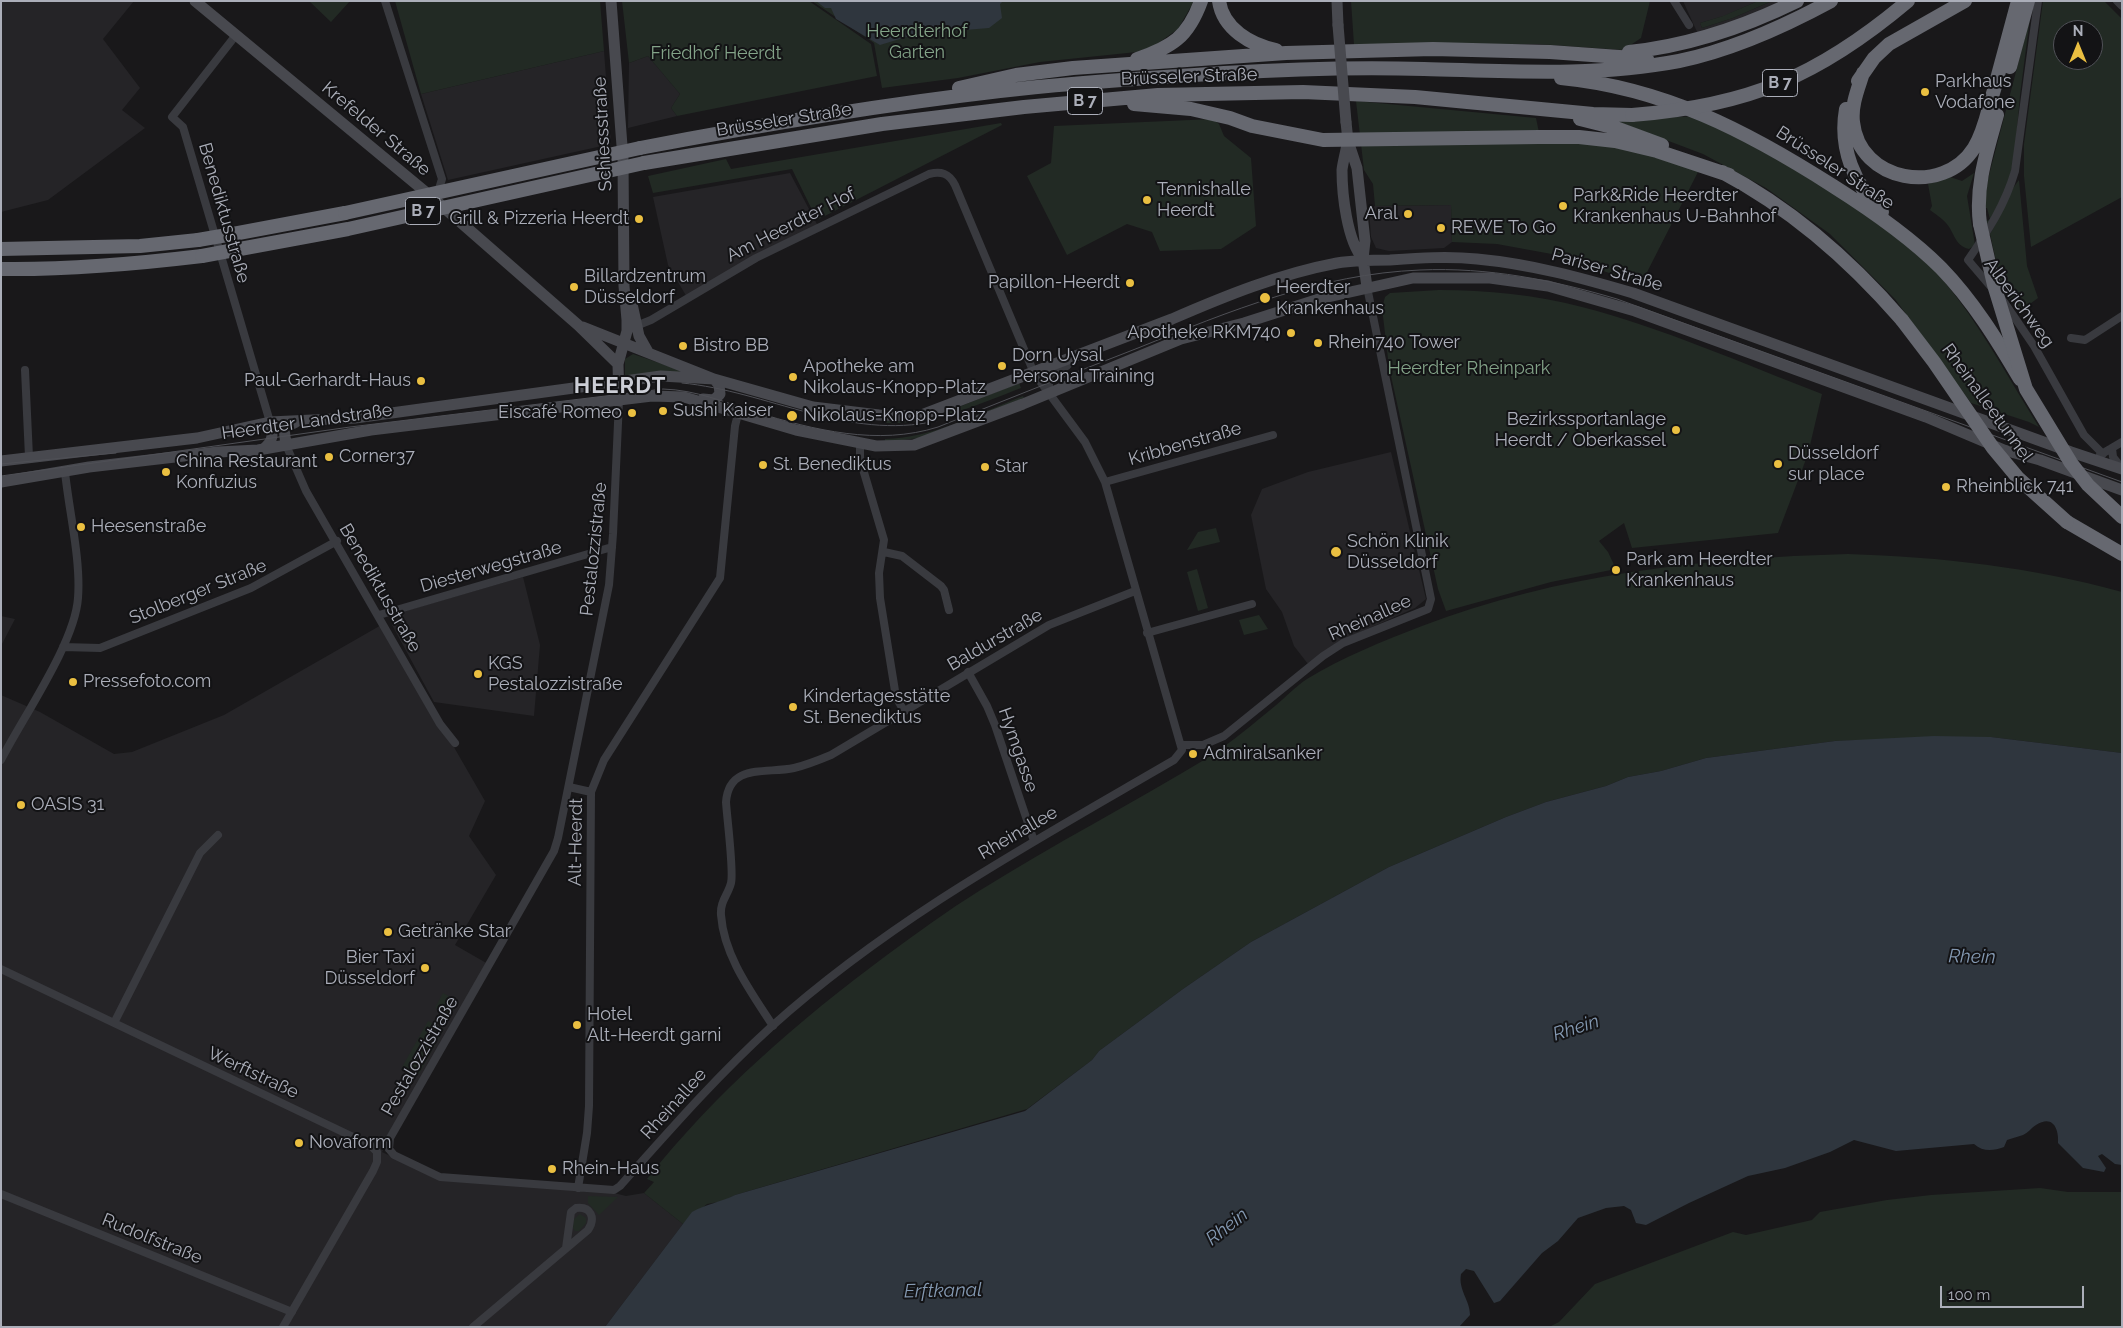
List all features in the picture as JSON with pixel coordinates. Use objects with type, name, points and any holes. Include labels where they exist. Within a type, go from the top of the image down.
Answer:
[{"type":"highway","points":[[1108,66],[1163,50],[1182,35],[1195,18],[1201,1]]},
{"type":"highway","points":[[1219,1],[1225,19],[1238,35],[1255,44],[1286,53]]},
{"type":"highway","points":[[1593,55],[1642,50],[1688,42],[1752,21],[1797,1]]},
{"type":"highway","name":"Brüsseler Straße","points":[[1,249],[140,246],[198,240],[317,219],[640,148],[777,122],[1011,89],[1226,73],[1393,68],[1499,70],[1629,68],[1681,60],[1767,33],[1831,1]]},
{"type":"highway","name":"Brüsseler Straße","points":[[1,269],[78,268],[202,256],[348,229],[644,163],[882,124],[1078,102],[1158,95],[1303,92],[1415,98],[1632,115],[1707,107],[1750,95],[1830,60],[1872,31],[1908,1]]},
{"type":"highway","points":[[1913,242],[1876,206],[1863,190],[1853,173],[1847,154],[1844,134],[1845,111],[1852,88],[1874,58],[1889,44],[1965,1]]},
{"type":"highway","points":[[1863,73],[1853,106],[1853,122],[1859,143],[1871,160],[1888,172],[1908,178],[1927,178],[1945,173],[1959,164],[1974,148],[1984,127],[2018,1]]},
{"type":"highway","points":[[2026,389],[1994,285],[1980,224],[1978,197],[1982,171],[2028,1]]},
{"type":"highway","points":[[875,107],[1016,75],[1286,53],[1433,49],[1681,60]]},
{"type":"highway","name":"Brüsseler Straße","points":[[1499,70],[1584,80],[1626,88],[1703,113],[1764,144],[1815,174],[1913,242],[1947,275]]},
{"type":"highway","points":[[1078,102],[1126,103],[1191,109],[1230,118],[1252,126],[1324,140],[1579,137],[1657,151],[1728,175]]},
{"type":"highway","name":"Brüsseler Straße","points":[[1529,108],[1616,128],[1700,160],[1728,175],[1766,198],[1838,253],[1873,287],[1902,320]]},
{"type":"highway","name":"Rheinalleetunnel","points":[[1947,275],[1986,325],[2071,463],[2088,485],[2122,517]]},
{"type":"highway","name":"Rheinalleetunnel","points":[[1902,320],[1934,362],[1993,448],[2018,478],[2073,526],[2122,554]]},
{"type":"highway","points":[[2073,526],[2104,554],[2122,562]]},
{"type":"main road","name":"Krefelder Straße","points":[[195,1],[434,199],[578,325],[618,364]]},
{"type":"main road","name":"Schiessstraße","points":[[611,1],[623,159],[624,286],[634,327],[648,352]]},
{"type":"main road","points":[[1337,1],[1348,141],[1342,169],[1354,246],[1363,260],[1367,287]]},
{"type":"main road","name":"Pariser Straße","points":[[1034,373],[1172,319],[1201,305],[1258,284],[1312,269],[1363,260],[1433,257],[1476,259],[1526,265],[1580,277],[1633,293],[2091,459],[2120,465]]},
{"type":"main road","name":"Pariser Straße","points":[[1049,392],[1181,340],[1367,287],[1412,278],[1440,276],[1490,278],[1548,286],[1634,310],[1968,434],[2014,448],[2047,455],[2075,464],[2085,464],[2091,459]]},
{"type":"main road","name":"Krefelder Straße","points":[[578,325],[626,347]]},
{"type":"main road","name":"Schiessstraße","points":[[626,347],[634,327]]},
{"type":"main road","points":[[634,327],[618,364],[619,401],[638,397],[684,397],[710,401],[718,399],[720,389],[714,379]]},
{"type":"main road","points":[[604,349],[610,352],[626,347],[648,352],[714,379],[813,407],[910,417],[929,414],[1034,373]]},
{"type":"main road","points":[[618,364],[622,356],[628,352],[648,352]]},
{"type":"main road","points":[[618,380],[676,375],[714,379]]},
{"type":"main road","points":[[618,380],[628,392],[638,397]]},
{"type":"main road","name":"Heerdter Landstraße","points":[[1,461],[197,438],[270,422],[355,418],[618,380]]},
{"type":"main road","points":[[684,397],[796,430],[860,443],[893,446],[918,443],[1049,392]]},
{"type":"main road","name":"Heerdter Landstraße","points":[[1,482],[185,456],[261,450],[329,436],[478,416],[619,401]]},
{"type":"main road","points":[[286,444],[284,428],[298,421]]},
{"type":"main road","points":[[261,450],[273,438],[270,422]]},
{"type":"main road","name":"Pariser Straße","points":[[1968,434],[2004,450],[2040,460],[2122,490]]},
{"type":"main road","points":[[2014,448],[2020,448],[2025,445],[2022,434]]},
{"type":"main road","name":"Pariser Straße","points":[[2107,451],[2120,465]]},
{"type":"main road","points":[[64,454],[65,472]]},
{"type":"street","points":[[386,1],[442,179],[440,190],[434,199]]},
{"type":"street","points":[[1674,1],[1681,15],[1690,24]]},
{"type":"street","name":"Alberichweg","points":[[2038,1],[2020,118],[2018,154],[2011,184],[1996,220],[1968,260],[2003,300],[2022,327],[2070,411],[2092,444],[2107,451]]},
{"type":"street","points":[[2117,1],[2122,6]]},
{"type":"street","name":"Benediktusstraße","points":[[236,35],[172,116],[183,127],[186,136],[270,422]]},
{"type":"street","name":"Am Heerdter Hof","points":[[634,327],[687,300],[756,258],[929,174],[939,172],[947,175],[955,185],[1034,373]]},
{"type":"street","name":"Rheinallee","points":[[578,1188],[614,1190],[620,1186],[720,1075],[773,1026],[830,979],[942,896],[1174,760],[1182,750],[1183,744],[1203,745],[1224,736],[1323,656],[1343,643],[1428,609],[1431,598],[1367,287]]},
{"type":"street","points":[[2071,338],[2085,340],[2122,316]]},
{"type":"street","name":"Pariser Straße","points":[[1049,392],[1049,375],[1066,366],[1075,357]]},
{"type":"street","points":[[25,370],[29,457]]},
{"type":"street","points":[[1034,373],[1085,442],[1105,482],[1120,530],[1147,633],[1183,744]]},
{"type":"street","name":"Pestalozzistraße","points":[[389,1149],[390,1138],[554,851],[569,787],[609,585],[619,401]]},
{"type":"street","name":"Alt-Heerdt","points":[[578,1188],[587,1133],[589,1106],[591,792],[604,760],[720,578],[735,426],[738,414]]},
{"type":"street","name":"Kribbenstraße","points":[[1105,482],[1274,435]]},
{"type":"street","points":[[2107,451],[2122,442]]},
{"type":"street","points":[[860,443],[860,459],[881,524],[884,552],[879,573],[880,598],[896,697],[904,711]]},
{"type":"street","name":"Benediktusstraße","points":[[286,444],[306,491],[337,541],[440,724],[455,743]]},
{"type":"street","points":[[2091,459],[2094,453],[2092,444]]},
{"type":"street","name":"Pariser Straße","points":[[2091,459],[2107,451]]},
{"type":"street","points":[[1,760],[63,646],[73,623],[78,597],[65,472]]},
{"type":"street","name":"Stolberger Straße","points":[[63,646],[100,648],[251,588],[278,575],[337,541]]},
{"type":"street","name":"Diesterwegstraße","points":[[379,615],[612,547]]},
{"type":"street","points":[[884,552],[902,556],[940,586],[944,590],[949,610]]},
{"type":"street","name":"Baldurstraße","points":[[773,1026],[730,954],[724,934],[721,913],[722,899],[732,882],[726,802],[729,787],[739,776],[792,768],[812,763],[831,755],[1049,625],[1135,591]]},
{"type":"street","points":[[1147,633],[1252,604]]},
{"type":"street","name":"Hymgasse","points":[[968,672],[992,719],[1034,841]]},
{"type":"street","points":[[569,787],[591,792]]},
{"type":"street","points":[[114,1024],[200,854],[218,835]]},
{"type":"street","name":"Werftstraße","points":[[1,969],[370,1144],[377,1152]]},
{"type":"street","points":[[283,1327],[373,1171],[377,1162],[377,1152],[389,1149],[394,1155],[440,1177],[578,1188]]},
{"type":"street","name":"Rudolfstraße","points":[[1,1194],[292,1312]]},
{"type":"street","points":[[473,1327],[566,1248],[592,1225],[592,1214],[587,1209],[576,1208],[571,1212],[566,1248]]},
{"type":"shaded area","points":[[1,1],[134,1],[103,39],[140,88],[122,110],[145,128],[48,200],[1,212]]},
{"type":"shaded area","points":[[1683,1],[1758,1],[1724,16],[1700,23],[1702,28],[1733,18],[1772,1],[1784,1],[1771,8],[1698,34]]},
{"type":"shaded area","points":[[604,51],[611,144],[448,180],[421,94]]},
{"type":"shaded area","points":[[648,56],[680,94],[671,108],[677,116],[628,128],[629,63]]},
{"type":"shaded area","points":[[790,173],[819,228],[688,299],[668,265],[653,197]]},
{"type":"shaded area","points":[[1451,205],[1452,242],[1444,248],[1389,251],[1376,248],[1371,237],[1369,210],[1375,206]]},
{"type":"shaded area","name":"Schön Klinik Düsseldorf","points":[[1391,452],[1426,599],[1415,608],[1338,642],[1308,664],[1294,646],[1282,612],[1266,589],[1251,515],[1262,489],[1308,472]]},
{"type":"shaded area","name":"KGS Pestalozzistraße","points":[[523,577],[540,645],[534,716],[434,702],[392,625],[398,613]]},
{"type":"shaded area","points":[[1,616],[15,619],[1,646]]},
{"type":"shaded area","points":[[383,624],[485,801],[469,836],[496,875],[455,945],[488,964],[382,1152],[441,1180],[610,1192],[626,1196],[644,1193],[683,1224],[605,1327],[1,1327],[1,695],[40,712],[114,754],[132,752],[224,715]]},
{"type":"green space","points":[[309,1],[350,1],[331,22]]},
{"type":"green space","name":"Friedhof Heerdt","points":[[395,1],[600,1],[604,51],[421,94]]},
{"type":"green space","name":"Friedhof Heerdt","points":[[622,1],[809,1],[871,44],[877,76],[677,116],[671,108],[680,94],[648,56],[629,63]]},
{"type":"green space","name":"Heerdterhof Garten","points":[[812,1],[1194,1],[1178,29],[1154,46],[1137,52],[1040,62],[958,78],[882,88],[874,43]]},
{"type":"green space","points":[[1351,1],[1650,1],[1641,38],[1623,50],[1538,44],[1354,45]]},
{"type":"green space","points":[[1758,1],[1772,1],[1733,18],[1702,28],[1700,23],[1723,16]]},
{"type":"green space","points":[[2043,1],[2104,1],[2122,19],[2122,197],[2031,247],[2024,176],[2024,144]]},
{"type":"green space","points":[[2030,18],[2015,153],[2008,186],[1988,228],[1987,221],[1990,219],[1987,208],[1984,208],[1988,179]]},
{"type":"green space","points":[[1356,101],[1536,118],[1541,142],[1594,143],[1638,151],[1699,170],[1641,284],[1557,255],[1497,244],[1452,242],[1451,205],[1375,206],[1373,184],[1364,170]]},
{"type":"green space","points":[[1699,116],[1771,154],[1840,196],[1918,253],[1953,292],[1969,314],[2039,427],[1971,403],[1895,299],[1830,234],[1766,188],[1703,154],[1613,120]]},
{"type":"green space","name":"Tennishalle Heerdt","points":[[1213,119],[1219,124],[1224,136],[1251,158],[1256,226],[1221,249],[1160,251],[1152,232],[1127,224],[1067,255],[1027,176],[1051,163],[1054,126]]},
{"type":"green space","points":[[1001,123],[1002,125],[817,220],[792,169],[653,193],[648,176],[726,159],[731,169]]},
{"type":"green space","points":[[1974,173],[1967,196],[1975,245],[1969,249],[1960,245],[1946,223],[1930,210],[1932,206],[1928,184],[1950,177],[1962,181]]},
{"type":"green space","points":[[2019,180],[2027,266],[2038,298],[2019,312],[2003,292],[1990,234],[2014,186]]},
{"type":"green space","name":"Heerdter Rheinpark","points":[[1439,290],[1511,294],[1547,299],[1582,307],[1643,325],[1822,394],[1808,454],[1778,533],[1632,548],[1624,523],[1599,541],[1608,552],[1616,569],[1551,582],[1446,611],[1438,589],[1389,367],[1382,308],[1385,297],[1390,293]]},
{"type":"green space","points":[[633,354],[680,370],[680,372],[625,377],[625,359]]},
{"type":"green space","points":[[1019,383],[1021,388],[954,413],[928,419]]},
{"type":"green space","points":[[1023,396],[1024,398],[959,423]]},
{"type":"green space","points":[[885,420],[924,420],[903,423],[885,423]]},
{"type":"green space","points":[[955,424],[919,438],[885,442],[885,439],[903,438]]},
{"type":"green space","points":[[1216,528],[1220,542],[1187,550],[1198,532]]},
{"type":"green space","points":[[1883,555],[1986,565],[2054,576],[2122,592],[2122,753],[1991,737],[1835,741],[1706,758],[1661,771],[1628,777],[1606,786],[1546,802],[1506,817],[1389,867],[1251,942],[1099,1051],[1092,1060],[1027,1109],[735,1195],[724,1201],[707,1204],[683,1224],[644,1193],[654,1182],[647,1179],[673,1147],[730,1087],[790,1032],[854,980],[955,906],[1209,757],[1243,732],[1303,682],[1321,671],[1363,650],[1473,608],[1525,593],[1578,581],[1686,565],[1794,556]]},
{"type":"green space","points":[[1197,569],[1208,608],[1198,611],[1187,572]]},
{"type":"green space","points":[[1259,615],[1268,629],[1244,635],[1239,620]]},
{"type":"green space","points":[[443,993],[459,1002],[449,1017],[435,1008]]},
{"type":"green space","points":[[428,1021],[444,1029],[419,1074],[410,1074],[401,1069]]},
{"type":"green space","points":[[2040,1188],[2068,1192],[2122,1192],[2122,1327],[1549,1327],[1559,1322],[1595,1284],[1733,1232],[1746,1235],[1812,1220],[1820,1212],[1887,1200],[1931,1195]]},
{"type":"green space","points":[[588,1196],[618,1197],[599,1215],[588,1203]]},
{"type":"green space","points":[[580,1214],[586,1218],[586,1223],[579,1231],[575,1231],[573,1228],[574,1219]]},
{"type":"water","points":[[816,1],[1003,1],[1000,4],[1002,18],[989,28],[916,34],[880,45],[836,19],[831,8],[825,8]]},
{"type":"water","points":[[1934,736],[1991,737],[2122,753],[2122,1165],[2115,1164],[2102,1154],[2098,1156],[2106,1168],[2104,1172],[2083,1168],[2058,1143],[2056,1128],[2051,1122],[2047,1121],[2036,1125],[2023,1135],[2007,1140],[2004,1147],[1992,1150],[1985,1150],[1974,1144],[1896,1151],[1854,1140],[1830,1152],[1785,1168],[1748,1176],[1646,1225],[1636,1223],[1631,1210],[1624,1206],[1606,1208],[1578,1218],[1558,1241],[1542,1253],[1500,1301],[1494,1303],[1474,1271],[1466,1269],[1461,1274],[1461,1285],[1470,1315],[1459,1327],[605,1327],[692,1212],[735,1195],[1025,1111],[1092,1060],[1099,1051],[1251,942],[1389,867],[1546,802],[1606,786],[1628,777],[1661,771],[1706,758],[1835,741]]},
{"type":"tram line","points":[[1,476],[350,427],[663,389],[698,394],[777,419],[823,430],[869,435],[915,433],[938,427],[1207,321],[1276,297],[1311,287],[1383,273],[1445,270],[1520,276],[1569,286],[1617,299],[2122,482]]},
{"type":"tram line","points":[[682,383],[714,388],[808,413],[871,425],[903,425],[936,421]]},
{"type":"tram line","points":[[1,464],[116,453]]},
{"type":"place","name":"Parkhaus Vodafone","points":[[1925,92]]},
{"type":"place","name":"Tennishalle Heerdt","points":[[1147,200]]},
{"type":"place","name":"Park&Ride Heerdter Krankenhaus U-Bahnhof","points":[[1563,206]]},
{"type":"place","name":"Aral","points":[[1408,214]]},
{"type":"place","name":"Grill & Pizzeria Heerdt","points":[[639,219]]},
{"type":"place","name":"REWE To Go","points":[[1441,228]]},
{"type":"place","name":"Papillon-Heerdt","points":[[1130,283]]},
{"type":"place","name":"Billardzentrum Düsseldorf","points":[[574,287]]},
{"type":"place","name":"Heerdter Krankenhaus","points":[[1265,298]]},
{"type":"place","name":"Apotheke RKM740","points":[[1291,333]]},
{"type":"place","name":"Rhein740 Tower","points":[[1318,343]]},
{"type":"place","name":"Bistro BB","points":[[683,346]]},
{"type":"place","name":"Dorn Uysal Personal Training","points":[[1002,366]]},
{"type":"place","name":"Apotheke am Nikolaus-Knopp-Platz","points":[[793,377]]},
{"type":"place","name":"Paul-Gerhardt-Haus","points":[[421,381]]},
{"type":"place","name":"Sushi Kaiser","points":[[663,411]]},
{"type":"place","name":"Eiscafé Romeo","points":[[632,413]]},
{"type":"place","name":"Nikolaus-Knopp-Platz","points":[[792,416]]},
{"type":"place","name":"Bezirkssportanlage Heerdt / Oberkassel","points":[[1676,430]]},
{"type":"place","name":"Corner37","points":[[329,457]]},
{"type":"place","name":"Düsseldorf sur place","points":[[1778,464]]},
{"type":"place","name":"St. Benediktus","points":[[763,465]]},
{"type":"place","name":"Star","points":[[985,467]]},
{"type":"place","name":"China Restaurant Konfuzius","points":[[166,472]]},
{"type":"place","name":"Rheinblick 741","points":[[1946,487]]},
{"type":"place","name":"Heesenstraße","points":[[81,527]]},
{"type":"place","name":"Schön Klinik Düsseldorf","points":[[1336,552]]},
{"type":"place","name":"Park am Heerdter Krankenhaus","points":[[1616,570]]},
{"type":"place","name":"KGS Pestalozzistraße","points":[[478,674]]},
{"type":"place","name":"Pressefoto.com","points":[[73,682]]},
{"type":"place","name":"Kindertagesstätte St. Benediktus","points":[[793,707]]},
{"type":"place","name":"Admiralsanker","points":[[1193,754]]},
{"type":"place","name":"OASIS 31","points":[[21,805]]},
{"type":"place","name":"Getränke Star","points":[[388,932]]},
{"type":"place","name":"Bier Taxi Düsseldorf","points":[[425,968]]},
{"type":"place","name":"Hotel Alt-Heerdt garni","points":[[577,1025]]},
{"type":"place","name":"Novaform","points":[[299,1143]]},
{"type":"place","name":"Rhein-Haus","points":[[552,1169]]},
{"type":"district","name":"HEERDT","points":[[620,386]]},
{"type":"water label","name":"Rhein","points":[[1972,957]]},
{"type":"water label","name":"Rhein","points":[[1576,1028]]},
{"type":"water label","name":"Rhein","points":[[1227,1227]]},
{"type":"water label","name":"Erftkanal","points":[[943,1291]]}]
